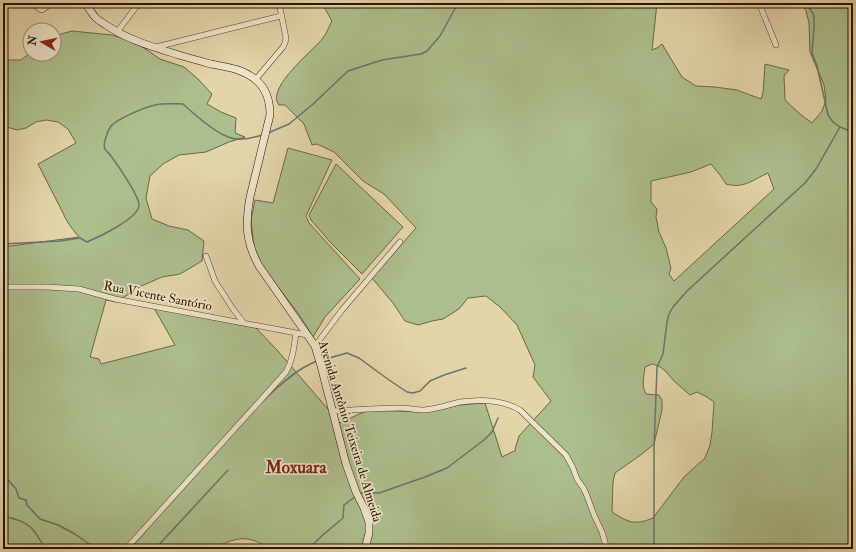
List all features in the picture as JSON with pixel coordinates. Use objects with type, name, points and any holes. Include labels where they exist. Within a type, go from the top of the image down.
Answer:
[{"type":"street","points":[[32,3],[42,10],[52,3]]},
{"type":"street","points":[[86,3],[96,18],[117,32],[133,40],[155,48],[244,72],[256,79],[283,48],[285,43],[286,38],[279,3]]},
{"type":"street","points":[[117,32],[139,3]]},
{"type":"street","points":[[758,3],[776,45]]},
{"type":"street","points":[[155,48],[281,16]]},
{"type":"street","name":"Avenida Antônio Teixeira de Almeida","points":[[256,79],[262,85],[266,93],[270,104],[270,115],[250,197],[247,216],[248,240],[259,266],[315,346],[346,464],[369,522],[369,533],[365,549]]},
{"type":"street","points":[[315,346],[342,310],[400,242]]},
{"type":"street","points":[[206,256],[215,282],[244,323]]},
{"type":"street","name":"Rua Vicente Santório","points":[[3,287],[48,286],[79,290],[115,299],[307,335]]},
{"type":"street","points":[[126,549],[286,372],[291,361],[296,333]]},
{"type":"street","points":[[332,411],[401,408],[422,410],[434,409],[476,400],[497,402],[513,406],[520,410],[534,425],[554,442],[566,456],[577,479],[584,489],[602,532],[606,549]]},
{"type":"green space","points":[[319,3],[657,3],[652,50],[662,44],[682,77],[696,86],[737,90],[761,99],[763,93],[765,64],[789,70],[784,76],[785,100],[812,123],[822,111],[826,100],[824,85],[810,52],[809,23],[806,11],[801,3],[853,3],[853,549],[360,549],[360,547],[358,549],[271,549],[257,542],[239,539],[230,541],[213,549],[3,549],[3,247],[79,237],[65,218],[38,164],[76,143],[68,129],[58,122],[46,120],[36,122],[26,128],[17,130],[3,126],[3,57],[7,60],[22,59],[22,62],[62,62],[62,34],[72,31],[112,35],[137,43],[160,59],[184,67],[212,94],[207,104],[236,118],[235,133],[245,137],[206,152],[179,155],[163,164],[150,176],[146,198],[152,219],[169,226],[188,230],[204,241],[202,261],[180,274],[162,277],[139,287],[117,302],[106,300],[90,357],[99,359],[101,364],[175,345],[154,308],[256,328],[340,423],[368,410],[423,412],[460,405],[485,403],[502,457],[516,450],[519,436],[551,401],[533,377],[535,365],[517,325],[500,307],[486,296],[468,298],[459,309],[443,319],[418,325],[405,321],[393,303],[372,278],[416,228],[384,194],[363,181],[334,152],[317,144],[312,145],[304,124],[285,105],[279,105],[277,98],[279,89],[284,79],[323,38],[332,21],[324,7]],"holes":[[[711,164],[726,184],[743,185],[768,173],[774,189],[674,281],[669,274],[671,268],[666,248],[659,232],[656,217],[657,209],[651,202],[651,181],[691,172]],[[652,364],[663,369],[690,395],[697,392],[714,402],[710,445],[705,458],[684,477],[653,518],[641,522],[631,522],[612,512],[613,482],[615,473],[654,444],[662,410],[662,400],[659,395],[646,394],[643,384],[645,367]]]},
{"type":"green space","points":[[288,148],[332,160],[306,216],[309,223],[360,279],[325,317],[313,337],[300,316],[263,267],[254,247],[251,220],[255,200],[273,203]]},
{"type":"green space","points":[[336,164],[403,227],[362,274],[331,243],[311,220],[309,215]]},
{"type":"waterway","points":[[268,133],[289,124],[312,105],[348,71],[382,60],[421,54],[427,51],[440,36],[458,3]]},
{"type":"waterway","points":[[804,3],[811,10],[814,16],[812,53],[817,66],[828,115],[833,122],[840,127],[853,132]]},
{"type":"waterway","points":[[3,244],[60,241],[80,238],[87,242],[117,227],[132,216],[137,211],[139,206],[136,196],[128,181],[105,149],[104,144],[107,134],[114,123],[138,111],[158,104],[183,104],[210,127],[228,137],[241,139],[262,135]]},
{"type":"waterway","points":[[654,549],[654,448],[657,367],[663,354],[669,314],[687,291],[805,183],[816,169],[840,127]]},
{"type":"waterway","points":[[322,360],[347,353],[359,358],[407,392],[413,393],[420,391],[430,381],[466,368]]},
{"type":"waterway","points":[[261,403],[294,374],[309,364],[317,361]]},
{"type":"waterway","points":[[359,494],[379,493],[447,468],[484,440],[492,432],[498,418]]},
{"type":"waterway","points":[[155,549],[228,470]]},
{"type":"waterway","points":[[3,474],[16,489],[19,498],[26,500],[27,505],[40,519],[58,525],[75,534],[96,549]]},
{"type":"waterway","points":[[308,549],[343,518],[344,505],[356,496]]},
{"type":"waterway","points":[[3,516],[12,518],[27,525],[34,531],[47,549]]},
{"type":"waterway","points":[[130,549],[148,528]]},
{"type":"district","name":"Moxuara","points":[[296,467]]}]
